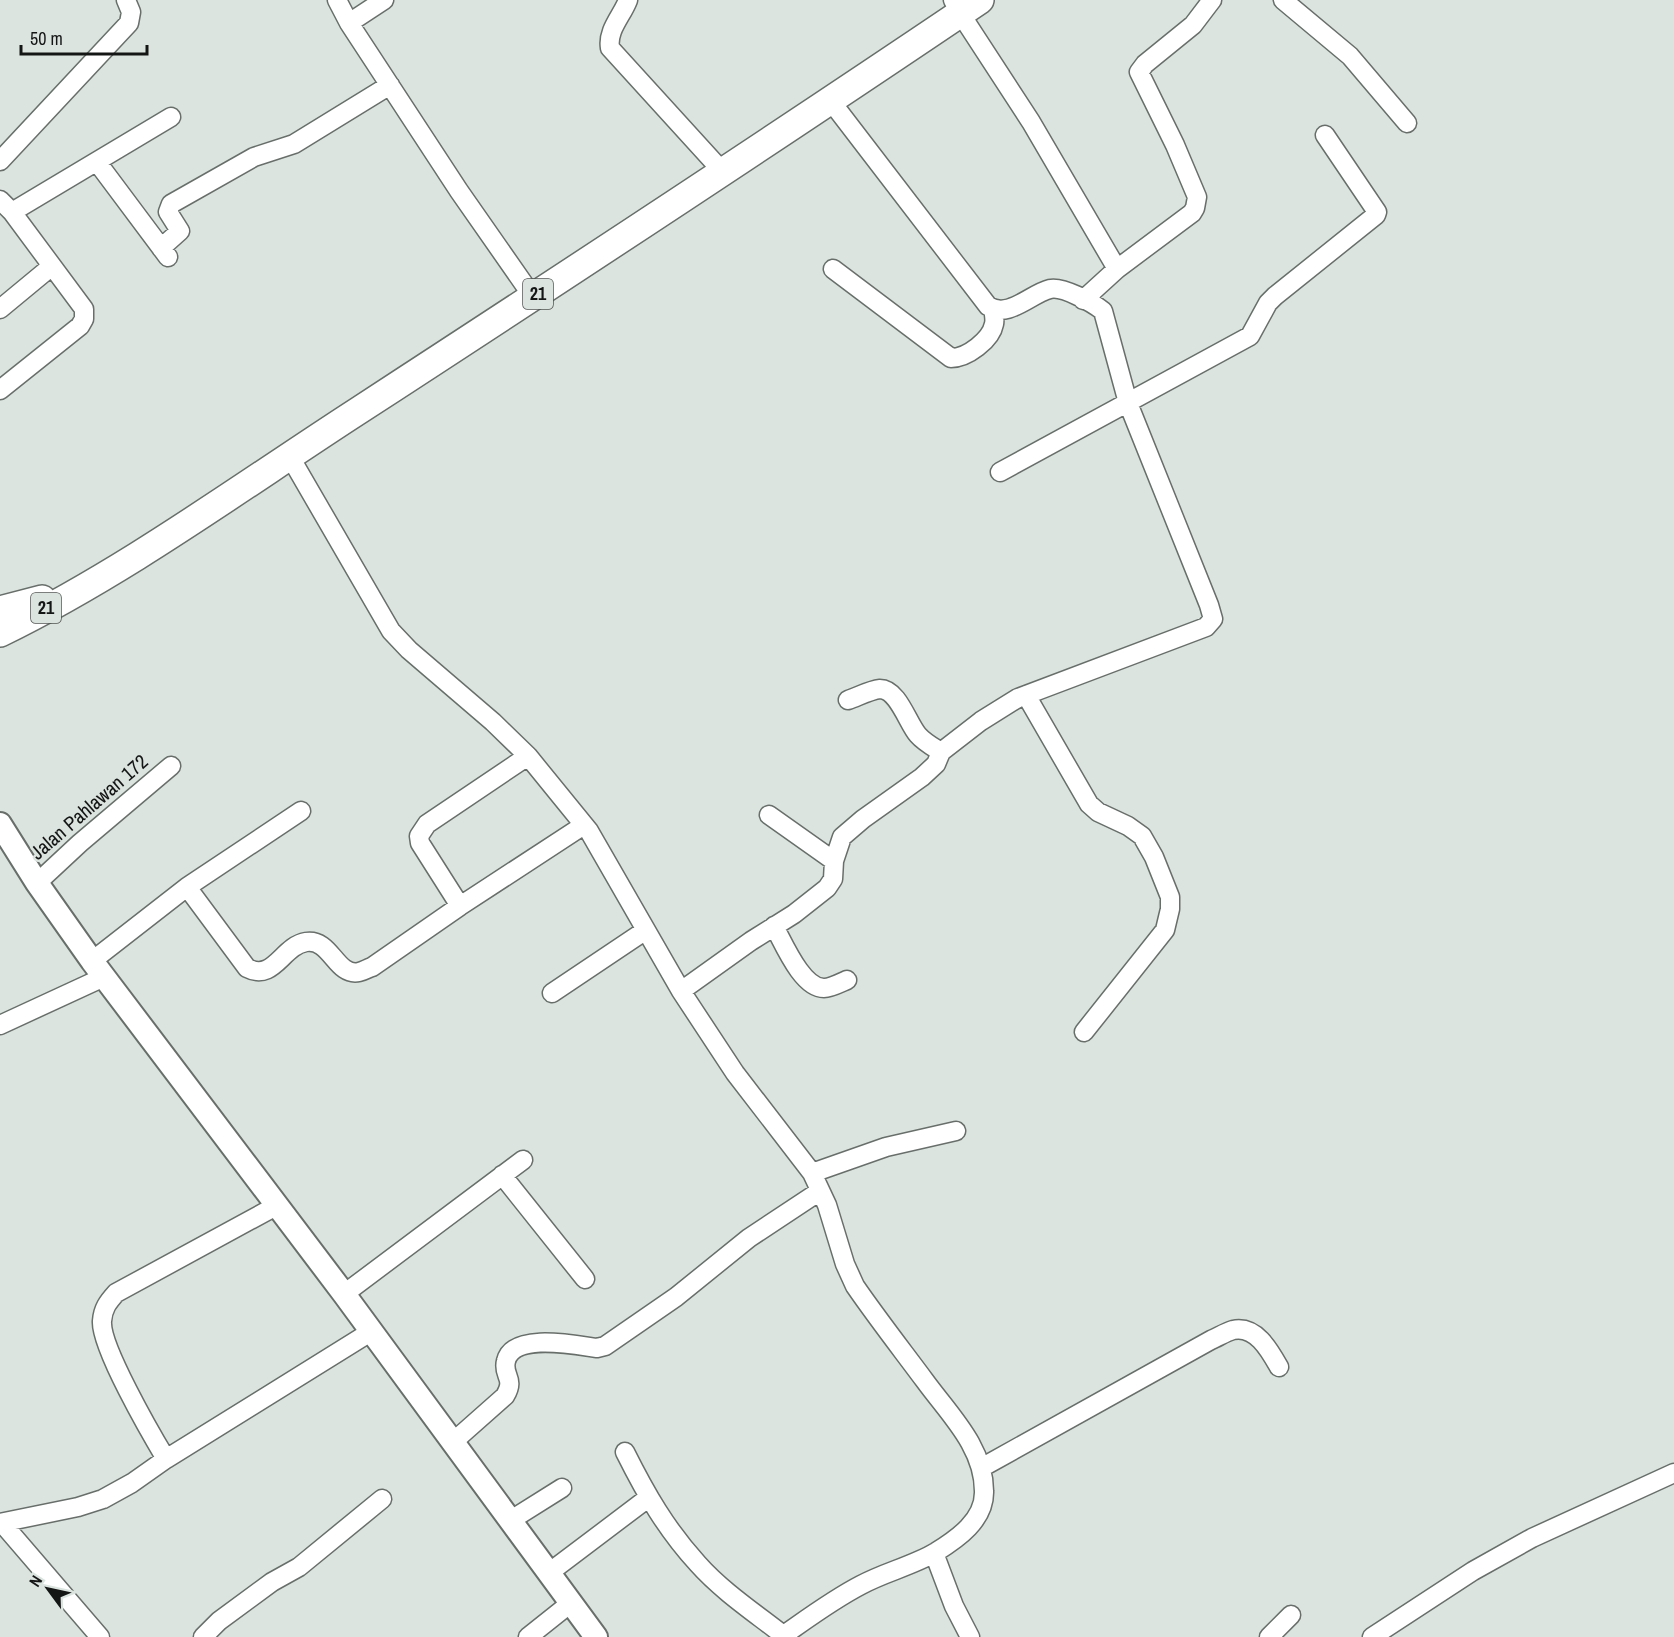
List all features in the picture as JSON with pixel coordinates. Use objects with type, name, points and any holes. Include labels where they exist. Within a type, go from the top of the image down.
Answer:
[{"type":"highway","name":"21","points":[[0,633],[189,523],[830,100],[964,4]]},
{"type":"highway","name":"21","points":[[0,610],[91,582]]},
{"type":"main road","points":[[0,824],[37,883],[98,969],[345,1294],[596,1637]]},
{"type":"street","points":[[0,161],[129,23],[131,12],[126,0]]},
{"type":"street","points":[[337,0],[349,23],[459,190],[533,297]]},
{"type":"street","points":[[349,23],[384,0]]},
{"type":"street","points":[[628,0],[611,34],[610,48],[722,171]]},
{"type":"street","points":[[1083,300],[1117,268],[1192,213],[1195,208],[1197,197],[1175,145],[1139,72],[1145,64],[1193,25],[1212,0]]},
{"type":"street","points":[[1282,0],[1350,56],[1407,123]]},
{"type":"street","points":[[964,4],[1030,122],[1117,268]]},
{"type":"street","points":[[97,162],[164,252],[180,231],[168,212],[171,204],[254,157],[294,144],[390,85]]},
{"type":"street","points":[[681,992],[794,914],[827,888],[833,879],[834,861],[842,837],[922,777],[936,764],[941,752],[981,721],[1026,695],[1206,627],[1212,619],[1209,604],[1128,403],[1103,311],[1065,291],[1051,289],[1010,308],[1001,311],[993,309],[984,302],[830,100]]},
{"type":"street","points":[[0,390],[80,326],[84,319],[84,309],[6,206],[97,162],[171,117]]},
{"type":"street","points":[[1000,472],[1250,336],[1268,303],[1275,296],[1376,215],[1377,212],[1325,135]]},
{"type":"street","points":[[0,309],[52,266]]},
{"type":"street","points":[[833,269],[951,358],[964,355],[988,338],[995,323],[993,309]]},
{"type":"street","points":[[289,455],[391,631],[409,650],[493,722],[528,756],[584,825],[681,992],[735,1073],[812,1173],[855,1286],[956,1420],[975,1451],[981,1468],[984,1492],[982,1505],[975,1521],[962,1534],[934,1553],[862,1584],[831,1601],[782,1636],[720,1586],[699,1565],[671,1532],[648,1498],[625,1452]]},
{"type":"street","points":[[848,700],[880,689],[887,691],[898,702],[911,728],[920,738],[941,752]]},
{"type":"street","points":[[1026,695],[1089,804],[1098,812],[1143,836],[1170,897],[1165,930],[1084,1032]]},
{"type":"street","points":[[460,906],[420,843],[419,836],[427,824],[528,756]]},
{"type":"street","name":"Jalan Pahlawan 172","points":[[37,883],[80,843],[171,766]]},
{"type":"street","points":[[0,1025],[98,969],[187,887],[301,811]]},
{"type":"street","points":[[769,815],[834,861]]},
{"type":"street","points":[[187,887],[247,968],[255,972],[268,970],[297,945],[308,941],[322,944],[346,970],[358,973],[372,967],[584,825]]},
{"type":"street","points":[[774,926],[803,977],[812,986],[826,989],[847,980]]},
{"type":"street","points":[[552,993],[646,930]]},
{"type":"street","points":[[812,1173],[886,1147],[956,1131]]},
{"type":"street","points":[[345,1294],[523,1160]]},
{"type":"street","points":[[502,1175],[585,1279]]},
{"type":"street","points":[[453,1442],[505,1396],[510,1388],[510,1380],[505,1368],[506,1358],[520,1344],[539,1342],[597,1348],[605,1346],[676,1297],[749,1238],[820,1191]]},
{"type":"street","points":[[166,1459],[141,1418],[109,1349],[101,1324],[105,1306],[116,1293],[276,1206]]},
{"type":"street","points":[[981,1468],[1211,1340],[1235,1329],[1251,1334],[1265,1343],[1279,1367]]},
{"type":"street","points":[[100,1637],[1,1523],[78,1507],[103,1499],[372,1331]]},
{"type":"street","points":[[1372,1637],[1473,1571],[1532,1538],[1674,1473]]},
{"type":"street","points":[[511,1520],[562,1488]]},
{"type":"street","points":[[550,1572],[648,1498]]},
{"type":"street","points":[[203,1637],[219,1621],[272,1582],[299,1568],[382,1499]]},
{"type":"street","points":[[934,1553],[954,1606],[970,1637]]},
{"type":"street","points":[[528,1637],[572,1602]]},
{"type":"street","points":[[1269,1637],[1292,1615]]}]
